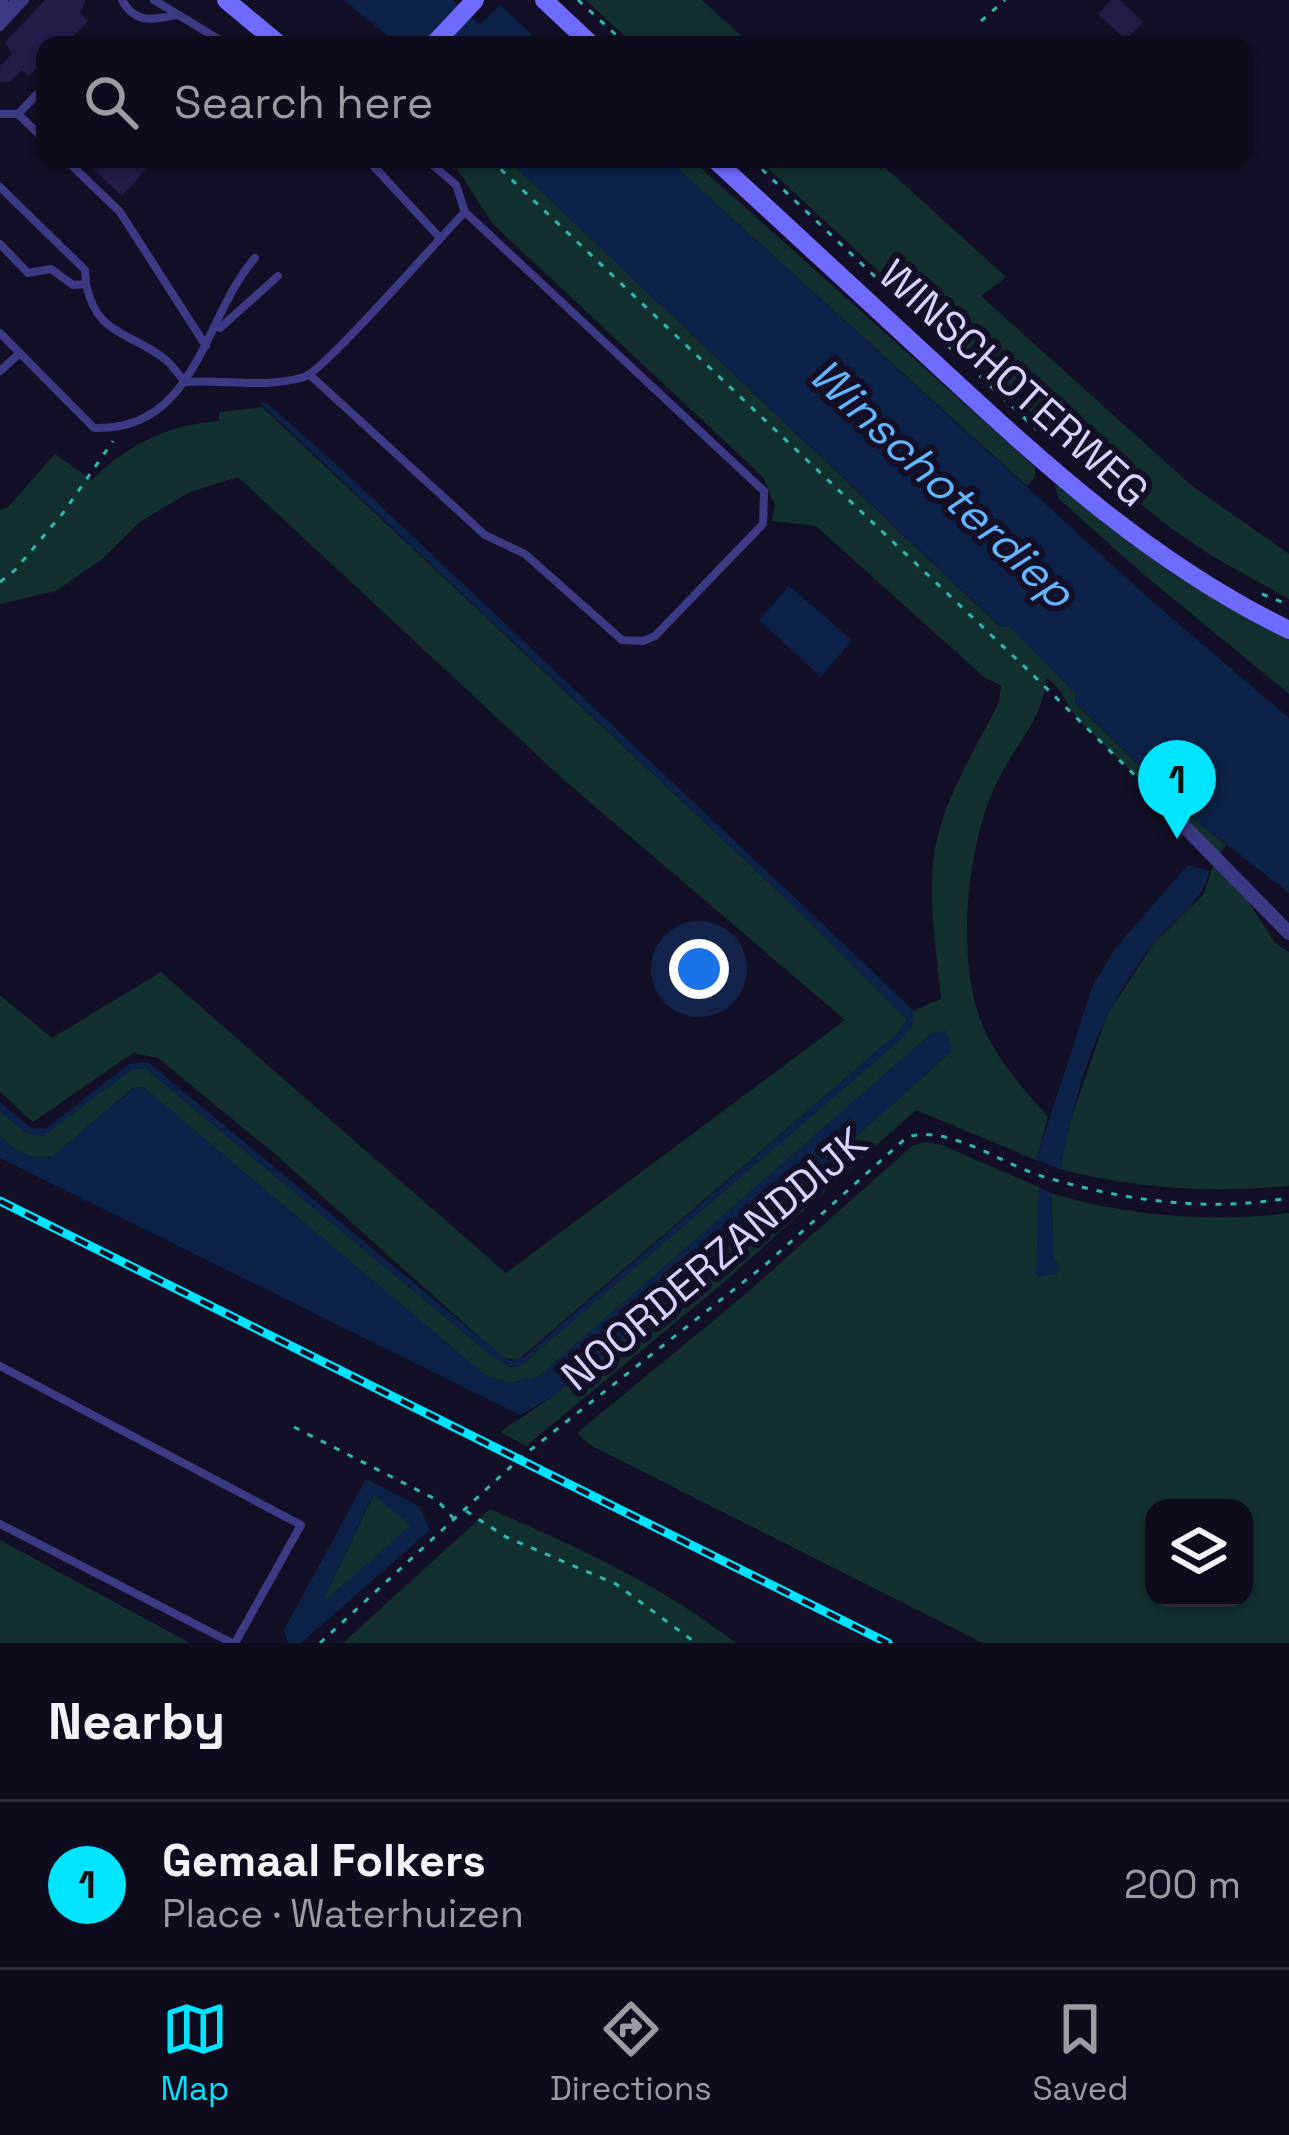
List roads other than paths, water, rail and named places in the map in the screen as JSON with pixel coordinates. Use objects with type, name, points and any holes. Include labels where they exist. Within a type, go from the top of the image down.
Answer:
[{"type":"main road","points":[[226,0],[269,36]]},
{"type":"main road","points":[[544,0],[582,36]]},
{"type":"main road","points":[[441,36],[470,5]]},
{"type":"main road","name":"WINSCHOTERWEG","points":[[724,168],[1051,471],[1112,521],[1192,577],[1289,630]]},
{"type":"street","points":[[1181,823],[1289,933]]},
{"type":"lane","points":[[0,16],[15,0]]},
{"type":"lane","points":[[0,26],[25,0]]},
{"type":"lane","points":[[122,0],[128,12],[148,21],[178,15]]},
{"type":"lane","points":[[154,0],[213,36]]},
{"type":"lane","points":[[18,114],[36,95]]},
{"type":"lane","points":[[0,114],[18,114],[36,131]]},
{"type":"lane","points":[[74,168],[120,212],[206,346]]},
{"type":"lane","points":[[376,168],[440,238]]},
{"type":"lane","points":[[311,376],[485,536],[525,554],[622,640],[656,636],[763,524],[764,491],[465,212],[456,185],[436,168]]},
{"type":"lane","points":[[0,187],[85,270],[91,308],[110,329],[167,361],[184,382]]},
{"type":"lane","points":[[184,382],[219,379],[260,384],[311,376],[465,212]]},
{"type":"lane","points":[[0,244],[28,274],[51,269],[73,285],[86,284]]},
{"type":"lane","points":[[0,333],[94,428],[120,429],[144,418],[184,382],[215,333],[240,275],[255,258]]},
{"type":"lane","points":[[215,333],[278,276]]},
{"type":"lane","points":[[0,371],[20,353]]},
{"type":"lane","points":[[0,1366],[301,1526],[234,1643],[0,1524]]},
{"type":"water","points":[[344,0],[453,0],[480,25],[500,5],[533,36],[387,36]]},
{"type":"water","name":"Winschoterdiep","points":[[517,168],[677,168],[1152,601],[1289,718],[1289,893],[1192,817],[1076,703],[1075,693],[1011,627],[1000,626]]},
{"type":"water","points":[[259,402],[267,403],[347,474],[913,1014],[910,1028],[899,1041],[519,1367],[507,1366],[492,1356],[145,1068],[131,1070],[42,1137],[25,1132],[0,1111],[0,1102],[30,1127],[45,1129],[129,1064],[148,1062],[512,1361],[524,1357],[898,1033],[907,1019],[802,914]]},
{"type":"water","points":[[789,586],[852,640],[821,677],[759,620]]},
{"type":"water","points":[[1188,865],[1209,871],[1205,883],[1194,902],[1144,955],[1109,1011],[1083,1077],[1060,1169],[1036,1160],[1092,987],[1116,947]]},
{"type":"water","points":[[946,1031],[952,1051],[760,1222],[552,1397],[520,1415],[0,1158],[0,1136],[24,1154],[53,1156],[134,1088],[143,1087],[485,1375],[509,1383],[538,1377],[932,1033]]},
{"type":"water","points":[[1039,1187],[1051,1193],[1054,1257],[1060,1267],[1057,1274],[1038,1277],[1036,1273]]},
{"type":"water","points":[[366,1479],[419,1506],[430,1530],[301,1643],[288,1643],[284,1630]],"holes":[[[373,1495],[411,1525],[325,1601]]]},
{"type":"railway","points":[[0,1201],[888,1643]]},
{"type":"place","name":"Gemaal Folkers","points":[[1177,839]]}]
